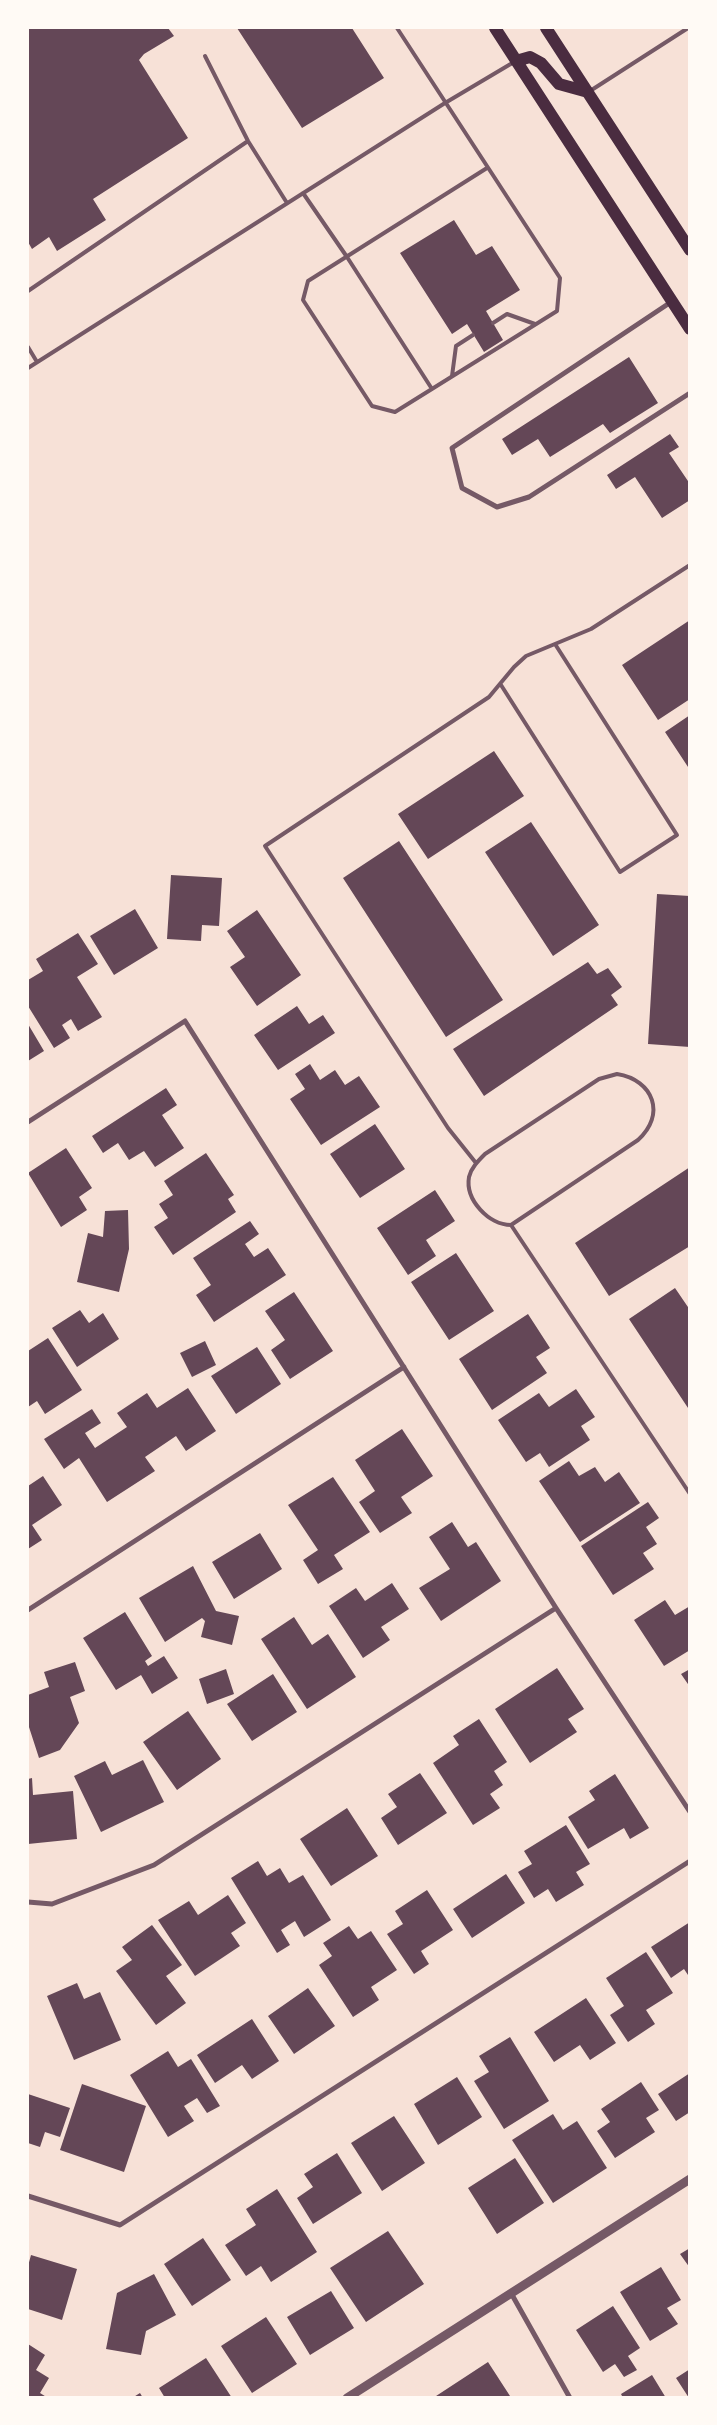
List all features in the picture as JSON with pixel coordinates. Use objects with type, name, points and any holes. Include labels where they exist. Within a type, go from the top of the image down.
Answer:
[{"type":"main road","points":[[495,28],[690,329]]},
{"type":"main road","points":[[546,28],[690,250]]},
{"type":"main road","points":[[516,61],[530,57],[541,63],[559,84],[588,92]]},
{"type":"street","points":[[672,302],[452,448],[462,488],[497,507],[529,497],[690,393]]},
{"type":"street","points":[[28,1122],[185,1021],[556,1608],[690,1812]]},
{"type":"street","points":[[28,1610],[404,1368]]},
{"type":"street","points":[[28,1902],[52,1904],[154,1865],[556,1608]]},
{"type":"street","points":[[28,2196],[120,2225],[690,1861]]},
{"type":"street","points":[[347,2398],[690,2179]]},
{"type":"street","points":[[512,2294],[570,2398]]},
{"type":"lane","points":[[397,28],[560,278],[557,311],[395,412],[372,406],[302,300],[308,281],[487,168]]},
{"type":"lane","points":[[588,92],[688,28]]},
{"type":"lane","points":[[205,56],[248,142],[287,203]]},
{"type":"lane","points":[[28,368],[445,103],[516,61]]},
{"type":"lane","points":[[28,291],[248,142]]},
{"type":"lane","points":[[302,194],[347,257],[432,389]]},
{"type":"lane","points":[[493,323],[506,314],[535,324]]},
{"type":"lane","points":[[452,376],[456,346],[474,335]]},
{"type":"lane","points":[[28,347],[37,362]]},
{"type":"lane","points":[[476,1163],[448,1128],[265,846],[480,704],[501,685],[520,661],[535,651],[591,629],[690,565]]},
{"type":"lane","points":[[501,685],[620,872],[677,835],[555,644]]},
{"type":"lane","points":[[617,1074],[633,1079],[649,1094],[654,1115],[650,1126],[643,1136],[511,1225],[493,1222],[482,1212],[473,1198],[469,1183],[470,1175],[476,1163],[506,1140],[608,1075],[617,1074]]},
{"type":"lane","points":[[511,1225],[690,1494]]},
{"type":"building","points":[[28,28],[168,28],[174,36],[144,54],[139,60],[188,138],[93,199],[106,220],[57,251],[49,237],[32,249],[28,242]]},
{"type":"building","points":[[237,28],[352,28],[384,78],[302,128]]},
{"type":"building","points":[[454,220],[476,255],[492,246],[520,290],[486,311],[503,340],[484,352],[467,324],[452,334],[400,253]]},
{"type":"building","points":[[629,357],[658,403],[610,433],[603,424],[550,457],[538,439],[512,455],[502,439]]},
{"type":"building","points":[[670,434],[679,447],[669,453],[690,484],[690,500],[662,518],[635,477],[616,489],[607,475]]},
{"type":"building","points":[[690,620],[690,699],[658,720],[622,665]]},
{"type":"building","points":[[690,715],[690,770],[665,732]]},
{"type":"building","points":[[494,751],[524,796],[428,859],[398,814]]},
{"type":"building","points":[[531,822],[599,925],[553,956],[485,852]]},
{"type":"building","points":[[399,841],[503,1000],[446,1037],[343,878]]},
{"type":"building","points":[[171,875],[222,878],[219,926],[202,925],[201,941],[167,939]]},
{"type":"building","points":[[657,894],[690,896],[690,1047],[648,1044]]},
{"type":"building","points":[[135,909],[158,948],[114,975],[90,936]]},
{"type":"building","points":[[257,910],[301,975],[257,1006],[230,967],[245,957],[227,931]]},
{"type":"building","points":[[78,933],[98,964],[77,977],[102,1017],[78,1031],[71,1019],[62,1025],[70,1038],[54,1048],[28,1006],[28,980],[43,971],[36,959]]},
{"type":"building","points":[[588,962],[597,974],[608,968],[622,987],[611,995],[618,1005],[484,1096],[453,1049]]},
{"type":"building","points":[[297,1006],[309,1024],[323,1015],[335,1033],[278,1070],[254,1035]]},
{"type":"building","points":[[28,1024],[44,1051],[28,1061]]},
{"type":"building","points":[[310,1064],[320,1080],[335,1070],[345,1085],[359,1076],[380,1107],[321,1145],[290,1099],[305,1089],[295,1074]]},
{"type":"building","points":[[166,1088],[177,1105],[162,1115],[184,1148],[155,1167],[144,1151],[129,1160],[118,1143],[103,1153],[92,1136]]},
{"type":"building","points":[[375,1124],[405,1169],[360,1198],[330,1154]]},
{"type":"building","points":[[66,1148],[92,1188],[79,1197],[87,1210],[61,1227],[28,1173]]},
{"type":"building","points":[[206,1153],[234,1195],[228,1199],[236,1212],[173,1255],[154,1227],[168,1218],[159,1204],[173,1195],[164,1181]]},
{"type":"building","points":[[690,1167],[690,1246],[609,1296],[575,1243]]},
{"type":"building","points":[[435,1190],[455,1221],[426,1240],[436,1256],[408,1275],[377,1228]]},
{"type":"building","points":[[128,1210],[129,1249],[119,1292],[77,1282],[88,1233],[103,1237],[105,1211]]},
{"type":"building","points":[[250,1221],[259,1234],[245,1244],[254,1257],[268,1248],[286,1275],[214,1322],[196,1295],[211,1285],[193,1258]]},
{"type":"building","points":[[456,1253],[494,1311],[449,1340],[411,1282]]},
{"type":"building","points":[[675,1288],[690,1310],[690,1411],[629,1319]]},
{"type":"building","points":[[294,1292],[333,1351],[290,1379],[271,1350],[285,1340],[265,1311]]},
{"type":"building","points":[[80,1310],[89,1323],[103,1313],[119,1339],[77,1367],[52,1328]]},
{"type":"building","points":[[528,1314],[550,1348],[536,1357],[547,1373],[492,1410],[459,1359]]},
{"type":"building","points":[[48,1338],[82,1390],[45,1414],[37,1401],[28,1407],[28,1351]]},
{"type":"building","points":[[205,1341],[216,1365],[192,1377],[180,1353]]},
{"type":"building","points":[[257,1347],[281,1384],[236,1414],[211,1376]]},
{"type":"building","points":[[188,1388],[216,1431],[186,1451],[176,1436],[145,1457],[155,1471],[107,1502],[79,1458],[64,1469],[44,1439],[92,1409],[101,1423],[85,1433],[95,1448],[127,1427],[117,1413],[147,1393],[157,1408]]},
{"type":"building","points":[[576,1389],[595,1417],[581,1426],[590,1440],[549,1467],[540,1453],[526,1462],[498,1420],[539,1393],[549,1407]]},
{"type":"building","points":[[402,1429],[433,1476],[401,1497],[412,1513],[380,1533],[359,1502],[375,1491],[355,1460]]},
{"type":"building","points":[[569,1461],[579,1476],[595,1467],[605,1482],[619,1472],[640,1503],[580,1542],[539,1481]]},
{"type":"building","points":[[43,1476],[62,1505],[32,1525],[42,1540],[28,1549],[28,1486]]},
{"type":"building","points":[[333,1477],[370,1532],[334,1555],[343,1569],[318,1584],[303,1560],[318,1550],[288,1505]]},
{"type":"building","points":[[648,1502],[659,1518],[646,1527],[657,1544],[643,1553],[654,1569],[613,1595],[581,1546]]},
{"type":"building","points":[[452,1522],[468,1547],[476,1542],[501,1581],[441,1621],[419,1588],[450,1569],[429,1537]]},
{"type":"building","points":[[260,1533],[282,1569],[234,1599],[212,1562]]},
{"type":"building","points":[[193,1566],[216,1611],[239,1616],[232,1645],[201,1637],[205,1621],[202,1618],[165,1642],[139,1598]]},
{"type":"building","points":[[392,1583],[409,1609],[381,1627],[390,1640],[363,1658],[329,1606],[356,1588],[365,1601]]},
{"type":"building","points":[[665,1600],[675,1615],[690,1606],[690,1650],[664,1666],[634,1620]]},
{"type":"building","points":[[125,1612],[152,1656],[145,1661],[148,1666],[164,1656],[178,1678],[152,1694],[141,1675],[116,1690],[83,1638]]},
{"type":"building","points":[[294,1617],[312,1645],[328,1634],[356,1677],[307,1709],[261,1639]]},
{"type":"building","points":[[75,1662],[85,1691],[70,1697],[79,1723],[60,1750],[39,1758],[28,1724],[28,1695],[49,1687],[44,1672]]},
{"type":"building","points":[[557,1668],[584,1709],[568,1719],[577,1732],[530,1763],[495,1709]]},
{"type":"building","points":[[226,1669],[234,1694],[207,1704],[199,1679]]},
{"type":"building","points":[[690,1669],[690,1687],[681,1674]]},
{"type":"building","points":[[273,1674],[297,1712],[252,1741],[227,1704]]},
{"type":"building","points":[[188,1711],[221,1759],[177,1790],[143,1742]]},
{"type":"building","points":[[479,1719],[507,1762],[494,1771],[503,1785],[490,1794],[500,1808],[473,1825],[433,1763],[459,1745],[453,1736]]},
{"type":"building","points":[[143,1760],[164,1802],[101,1832],[74,1776],[105,1761],[112,1775]]},
{"type":"building","points":[[420,1773],[447,1813],[398,1845],[381,1818],[397,1807],[388,1794]]},
{"type":"building","points":[[615,1774],[649,1828],[630,1839],[624,1828],[588,1849],[568,1817],[595,1800],[589,1791]]},
{"type":"building","points":[[32,1778],[33,1795],[73,1791],[77,1839],[28,1844],[28,1779]]},
{"type":"building","points":[[347,1808],[378,1856],[331,1886],[300,1839]]},
{"type":"building","points":[[566,1825],[590,1864],[576,1872],[584,1885],[556,1902],[548,1889],[534,1898],[518,1872],[532,1864],[524,1851]]},
{"type":"building","points":[[258,1861],[267,1876],[280,1868],[289,1883],[303,1875],[331,1920],[304,1937],[295,1921],[281,1930],[290,1945],[277,1953],[231,1878]]},
{"type":"building","points":[[506,1874],[525,1903],[472,1938],[453,1909]]},
{"type":"building","points":[[427,1890],[453,1930],[421,1951],[429,1964],[414,1974],[387,1934],[403,1924],[395,1911]]},
{"type":"building","points":[[228,1895],[246,1923],[231,1933],[240,1946],[195,1976],[158,1920],[189,1901],[198,1915]]},
{"type":"building","points":[[690,1922],[690,1978],[684,1969],[671,1978],[651,1947]]},
{"type":"building","points":[[152,1925],[182,1965],[166,1976],[186,2003],[156,2025],[116,1971],[132,1960],[122,1947]]},
{"type":"building","points":[[349,1926],[358,1939],[371,1931],[397,1970],[371,1987],[379,2000],[353,2017],[319,1965],[332,1956],[323,1943]]},
{"type":"building","points":[[646,1952],[673,1993],[646,2010],[655,2024],[628,2042],[610,2015],[624,2006],[606,1978]]},
{"type":"building","points":[[77,1983],[84,1999],[100,1992],[121,2040],[74,2060],[47,1996]]},
{"type":"building","points":[[308,1988],[335,2026],[294,2054],[268,2016]]},
{"type":"building","points":[[586,1998],[616,2043],[590,2060],[580,2045],[554,2062],[534,2032]]},
{"type":"building","points":[[252,2019],[279,2061],[252,2079],[242,2065],[215,2083],[197,2055]]},
{"type":"building","points":[[510,2037],[549,2101],[504,2129],[474,2081],[489,2072],[479,2056]]},
{"type":"building","points":[[168,2051],[178,2067],[191,2059],[220,2106],[207,2113],[197,2098],[184,2106],[194,2121],[168,2137],[130,2075]]},
{"type":"building","points":[[690,2073],[690,2112],[676,2121],[658,2094]]},
{"type":"building","points":[[457,2077],[482,2117],[438,2145],[414,2104]]},
{"type":"building","points":[[641,2082],[659,2110],[646,2118],[655,2132],[615,2158],[597,2131],[610,2122],[601,2109]]},
{"type":"building","points":[[82,2084],[146,2106],[124,2172],[60,2150]]},
{"type":"building","points":[[28,2094],[70,2108],[60,2137],[45,2132],[40,2147],[28,2143]]},
{"type":"building","points":[[553,2114],[563,2130],[577,2121],[607,2168],[553,2203],[512,2140]]},
{"type":"building","points":[[394,2116],[425,2163],[382,2191],[351,2143]]},
{"type":"building","points":[[337,2153],[362,2193],[313,2224],[297,2198],[313,2187],[304,2174]]},
{"type":"building","points":[[515,2158],[544,2203],[497,2234],[468,2188]]},
{"type":"building","points":[[277,2189],[317,2252],[271,2282],[261,2266],[246,2276],[225,2245],[256,2225],[246,2209]]},
{"type":"building","points":[[388,2231],[424,2284],[366,2322],[330,2268]]},
{"type":"building","points":[[203,2238],[231,2280],[192,2306],[164,2264]]},
{"type":"building","points":[[690,2248],[690,2268],[680,2254]]},
{"type":"building","points":[[31,2255],[77,2269],[62,2320],[28,2309],[28,2266]]},
{"type":"building","points":[[661,2267],[681,2300],[667,2308],[678,2324],[650,2341],[620,2292]]},
{"type":"building","points":[[154,2274],[176,2315],[146,2331],[141,2355],[106,2349],[117,2293]]},
{"type":"building","points":[[331,2291],[354,2328],[310,2355],[287,2317]]},
{"type":"building","points":[[613,2306],[640,2348],[628,2356],[637,2370],[624,2377],[615,2364],[603,2372],[576,2330]]},
{"type":"building","points":[[266,2317],[297,2364],[252,2393],[221,2346]]},
{"type":"building","points":[[28,2344],[45,2355],[36,2370],[49,2378],[40,2393],[48,2398],[28,2398]]},
{"type":"building","points":[[206,2358],[232,2398],[165,2398],[159,2388]]},
{"type":"building","points":[[488,2362],[510,2396],[433,2398]]},
{"type":"building","points":[[690,2369],[690,2398],[689,2398],[676,2378]]},
{"type":"building","points":[[652,2375],[666,2398],[623,2398],[621,2394]]},
{"type":"building","points":[[140,2393],[143,2398],[132,2398]]}]
